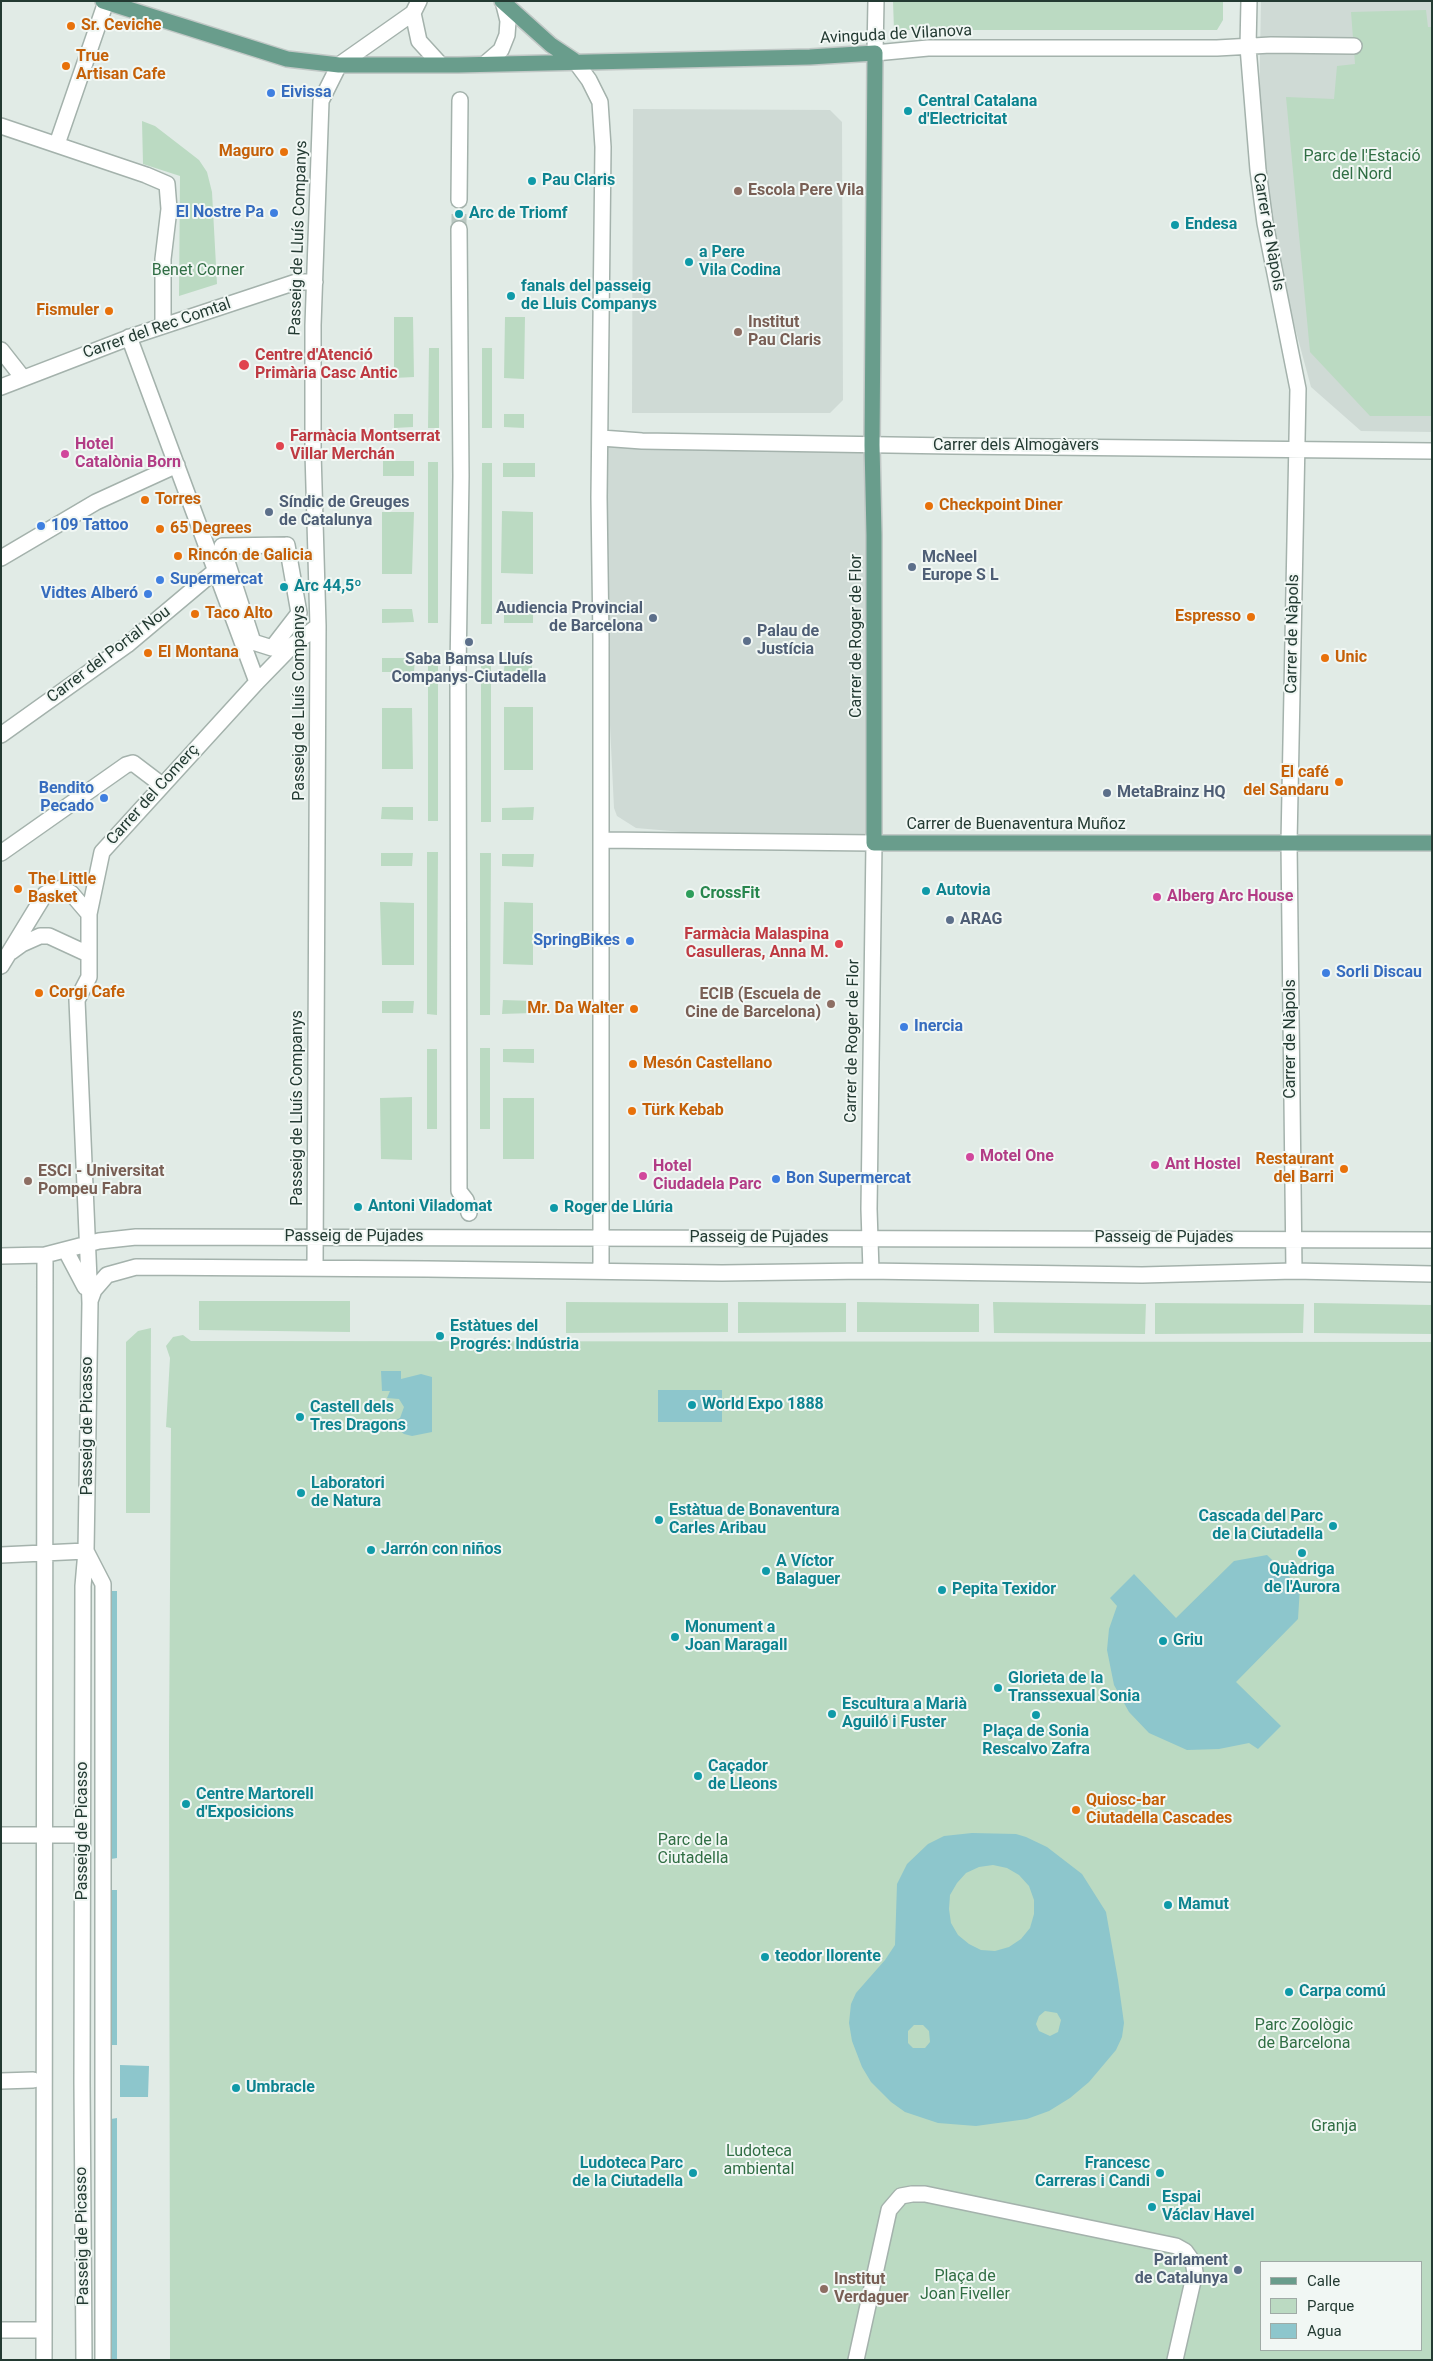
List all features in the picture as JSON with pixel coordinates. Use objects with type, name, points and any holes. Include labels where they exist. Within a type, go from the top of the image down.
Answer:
[{"type":"main road","points":[[104,2],[288,59],[339,65],[575,62]]},
{"type":"main road","points":[[503,3],[551,45],[575,62]]},
{"type":"main road","name":"Avinguda de Vilanova","points":[[575,62],[810,57],[876,53]]},
{"type":"main road","name":"Carrer de Roger de Flor","points":[[874,843],[874,535],[872,445],[876,53]]},
{"type":"main road","name":"Carrer de Buenaventura Muñoz","points":[[874,843],[1432,843]]},
{"type":"street","name":"Carrer de Roger de Flor","points":[[876,1],[876,53]]},
{"type":"street","name":"Carrer de Nàpols","points":[[1249,1],[1248,47],[1258,170],[1265,223],[1298,389],[1299,420],[1296,449],[1289,843],[1294,1271]]},
{"type":"street","points":[[57,144],[104,2]]},
{"type":"street","points":[[486,62],[501,50],[507,34],[508,21],[503,3]]},
{"type":"street","points":[[339,65],[416,7]]},
{"type":"street","points":[[416,7],[419,41],[440,64]]},
{"type":"street","name":"Avinguda de Vilanova","points":[[876,53],[928,48],[1354,46]]},
{"type":"street","points":[[575,62],[589,80],[600,102],[602,147],[599,497],[601,1272]]},
{"type":"street","name":"Passeig de Lluís Companys","points":[[316,1268],[318,626],[313,452],[315,282],[321,101],[339,65]]},
{"type":"street","points":[[459,200],[460,100]]},
{"type":"street","points":[[1,126],[167,184],[169,209],[163,259],[163,326]]},
{"type":"street","points":[[458,230],[461,476],[458,670],[459,1191],[466,1200],[469,1213]]},
{"type":"street","name":"Carrer del Rec Comtal","points":[[1,387],[129,337],[296,282],[315,282]]},
{"type":"street","points":[[129,337],[178,464],[214,571],[257,682]]},
{"type":"street","points":[[1,350],[23,378]]},
{"type":"street","name":"Carrer dels Almogàvers","points":[[601,438],[642,441],[872,445],[1432,451]]},
{"type":"street","points":[[1,558],[96,502],[178,464]]},
{"type":"street","points":[[287,545],[299,614],[272,648],[253,642],[222,546],[287,545]]},
{"type":"street","name":"Carrer del Portal Nou","points":[[1,735],[127,645],[214,571]]},
{"type":"street","name":"Carrer del Comerç","points":[[90,914],[102,852],[257,682],[294,644],[318,626]]},
{"type":"street","points":[[1,853],[126,765],[133,763],[162,785]]},
{"type":"street","name":"Carrer de Buenaventura Muñoz","points":[[601,840],[874,843]]},
{"type":"street","name":"Carrer de Roger de Flor","points":[[871,1271],[869,1238],[874,843]]},
{"type":"street","points":[[4,960],[45,894],[52,890],[62,888],[71,893],[90,914]]},
{"type":"street","name":"Passeig de Picasso","points":[[84,2360],[83,1586],[86,1551],[90,1303],[77,1000],[89,977],[90,914]]},
{"type":"street","points":[[4,960],[22,944],[40,936],[49,936],[88,954]]},
{"type":"street","name":"Passeig de Pujades","points":[[45,1256],[86,1244],[124,1238],[315,1236],[1432,1240]]},
{"type":"street","points":[[86,1244],[107,1275]]},
{"type":"street","points":[[66,1251],[84,1283],[90,1303]]},
{"type":"street","points":[[1,1256],[45,1256],[44,2360]]},
{"type":"street","name":"Passeig de Pujades","points":[[107,1275],[136,1267],[722,1273],[871,1271],[1142,1275],[1294,1271],[1432,1274]]},
{"type":"street","name":"Passeig de Picasso","points":[[90,1303],[94,1290],[107,1275]]},
{"type":"street","points":[[1,1555],[86,1551],[103,1584],[103,2360]]},
{"type":"street","points":[[1,1835],[82,1835]]},
{"type":"street","points":[[1,2081],[33,2080]]},
{"type":"street","points":[[856,2360],[889,2210],[901,2196],[925,2194],[1176,2246],[1185,2251],[1193,2262],[1195,2272],[1175,2360]]},
{"type":"street","points":[[1,2330],[44,2330]]},
{"type":"shaded area","name":"Parc de l'Estació del Nord","points":[[1261,1],[1432,1],[1432,432],[1361,431],[1311,387],[1287,298],[1274,237],[1266,179],[1259,111]]},
{"type":"shaded area","points":[[633,109],[830,110],[842,122],[843,400],[830,413],[632,413]]},
{"type":"shaded area","name":"Palau de Justícia","points":[[601,438],[872,445],[874,843],[798,842],[636,828],[617,816],[614,808],[599,497]]},
{"type":"green space","points":[[893,1],[1223,1],[1223,20],[1217,30],[894,30]]},
{"type":"green space","name":"Parc de l'Estació del Nord","points":[[1426,10],[1428,27],[1432,27],[1432,416],[1370,416],[1310,352],[1286,97],[1334,99],[1337,66],[1355,64],[1351,12]]},
{"type":"green space","name":"Benet Corner","points":[[142,121],[155,126],[199,160],[207,172],[212,192],[217,284],[179,296],[180,176],[143,164]]},
{"type":"green space","points":[[394,317],[413,317],[414,377],[394,378]]},
{"type":"green space","points":[[505,317],[525,317],[524,379],[504,378]]},
{"type":"green space","points":[[429,348],[439,348],[439,428],[428,428]]},
{"type":"green space","points":[[482,348],[492,348],[492,428],[482,428]]},
{"type":"green space","points":[[394,414],[413,414],[413,427],[394,428]]},
{"type":"green space","points":[[504,414],[524,414],[524,428],[504,427]]},
{"type":"green space","points":[[383,461],[414,461],[414,476],[383,476]]},
{"type":"green space","points":[[428,462],[438,462],[438,623],[428,623]]},
{"type":"green space","points":[[482,463],[492,463],[492,624],[481,624]]},
{"type":"green space","points":[[503,463],[535,463],[535,477],[503,477]]},
{"type":"green space","points":[[502,511],[533,512],[533,574],[501,573]]},
{"type":"green space","points":[[382,512],[414,512],[412,574],[382,574]]},
{"type":"green space","points":[[382,609],[412,609],[414,622],[382,623]]},
{"type":"green space","points":[[504,610],[533,610],[533,623],[504,623]]},
{"type":"green space","points":[[481,657],[491,657],[491,822],[481,822]]},
{"type":"green space","points":[[382,658],[415,658],[414,672],[382,672]]},
{"type":"green space","points":[[428,658],[438,658],[438,821],[428,821]]},
{"type":"green space","points":[[505,659],[532,659],[532,672],[504,671]]},
{"type":"green space","points":[[504,707],[533,707],[533,770],[504,770]]},
{"type":"green space","points":[[382,708],[412,708],[413,769],[382,769]]},
{"type":"green space","points":[[382,807],[413,807],[413,820],[381,819]]},
{"type":"green space","points":[[534,807],[533,820],[502,820],[502,808]]},
{"type":"green space","points":[[427,852],[438,852],[437,1015],[427,1014]]},
{"type":"green space","points":[[381,853],[413,853],[412,866],[381,866]]},
{"type":"green space","points":[[480,853],[491,853],[490,1015],[480,1015]]},
{"type":"green space","points":[[502,854],[534,854],[533,867],[502,866]]},
{"type":"green space","points":[[380,902],[414,903],[414,965],[382,965]]},
{"type":"green space","points":[[504,902],[533,903],[533,965],[503,964]]},
{"type":"green space","points":[[503,1000],[533,1001],[532,1013],[502,1014]]},
{"type":"green space","points":[[382,1001],[414,1001],[413,1013],[382,1013]]},
{"type":"green space","points":[[480,1048],[490,1048],[490,1129],[480,1129]]},
{"type":"green space","points":[[427,1049],[437,1049],[437,1129],[427,1129]]},
{"type":"green space","points":[[503,1049],[534,1049],[534,1063],[503,1062]]},
{"type":"green space","points":[[412,1097],[412,1160],[381,1159],[380,1098]]},
{"type":"green space","points":[[503,1098],[534,1098],[534,1159],[503,1159]]},
{"type":"green space","points":[[199,1301],[350,1301],[350,1332],[199,1330]]},
{"type":"green space","points":[[566,1302],[728,1303],[728,1332],[566,1333]]},
{"type":"green space","points":[[738,1302],[846,1303],[846,1332],[738,1333]]},
{"type":"green space","points":[[857,1302],[979,1304],[979,1332],[857,1332]]},
{"type":"green space","points":[[993,1302],[1146,1304],[1145,1334],[994,1333]]},
{"type":"green space","points":[[1155,1303],[1304,1304],[1303,1333],[1155,1334]]},
{"type":"green space","points":[[1314,1303],[1432,1305],[1432,1334],[1314,1333]]},
{"type":"green space","points":[[151,1328],[150,1513],[126,1513],[126,1342],[138,1331]]},
{"type":"green space","name":"Parc de la Ciutadella","points":[[183,1335],[191,1341],[1432,1342],[1432,2360],[170,2360],[169,1742],[171,1428],[166,1427],[170,1358],[166,1346],[173,1337]]},
{"type":"water","points":[[381,1371],[401,1371],[401,1379],[421,1374],[432,1377],[432,1432],[412,1436],[404,1434],[387,1420],[394,1421],[400,1418],[404,1407],[399,1399],[387,1398],[390,1391],[382,1391]]},
{"type":"water","points":[[658,1390],[722,1390],[722,1422],[658,1422]]},
{"type":"water","points":[[1267,1555],[1300,1587],[1298,1619],[1236,1682],[1281,1726],[1258,1749],[1249,1743],[1219,1749],[1187,1750],[1149,1733],[1129,1712],[1114,1685],[1107,1650],[1109,1629],[1117,1606],[1110,1598],[1134,1574],[1176,1618],[1234,1561]]},
{"type":"water","points":[[111,1591],[117,1591],[117,1858],[111,1859]]},
{"type":"water","points":[[972,1833],[1016,1834],[1026,1837],[1047,1847],[1082,1874],[1106,1912],[1124,2023],[1122,2037],[1116,2050],[1089,2082],[1070,2098],[1049,2111],[1027,2119],[976,2126],[938,2123],[905,2112],[891,2102],[871,2082],[862,2067],[852,2041],[849,2023],[851,2004],[856,1993],[885,1960],[895,1945],[897,1884],[907,1864],[928,1844],[944,1836]],"holes":[[[993,1865],[1007,1868],[1019,1875],[1029,1886],[1034,1900],[1034,1914],[1030,1928],[1021,1939],[1009,1947],[995,1951],[981,1950],[969,1944],[958,1935],[951,1923],[949,1909],[950,1895],[966,1873],[979,1867]],[[1045,2011],[1057,2013],[1061,2020],[1058,2032],[1050,2036],[1039,2031],[1036,2024],[1039,2016]],[[914,2025],[923,2025],[929,2031],[930,2042],[925,2048],[913,2048],[908,2043],[908,2031]]]},
{"type":"water","points":[[111,1890],[117,1890],[117,2045],[111,2045]]},
{"type":"water","points":[[120,2065],[149,2066],[148,2097],[120,2097]]},
{"type":"water","points":[[117,2118],[117,2360],[111,2360],[111,2119]]},
{"type":"tunnel","points":[[459,200],[459,229]]},
{"type":"place","name":"Sr. Ceviche","points":[[71,26]]},
{"type":"place","name":"True Artisan Cafe","points":[[66,66]]},
{"type":"place","name":"Eivissa","points":[[271,93]]},
{"type":"place","name":"Central Catalana d'Electricitat","points":[[908,111]]},
{"type":"place","name":"Maguro","points":[[284,152]]},
{"type":"place","name":"Pau Claris","points":[[532,181]]},
{"type":"place","name":"Escola Pere Vila","points":[[738,191]]},
{"type":"place","name":"El Nostre Pa","points":[[274,213]]},
{"type":"place","name":"Arc de Triomf","points":[[459,214]]},
{"type":"place","name":"Endesa","points":[[1175,225]]},
{"type":"place","name":"a Pere Vila Codina","points":[[689,262]]},
{"type":"place","name":"fanals del passeig de Lluis Companys","points":[[511,296]]},
{"type":"place","name":"Fismuler","points":[[109,311]]},
{"type":"place","name":"Institut Pau Claris","points":[[738,332]]},
{"type":"place","name":"Centre d'Atenció Primària Casc Antic","points":[[244,365]]},
{"type":"place","name":"Farmàcia Montserrat Villar Merchán","points":[[280,446]]},
{"type":"place","name":"Hotel Catalònia Born","points":[[65,454]]},
{"type":"place","name":"Torres","points":[[145,500]]},
{"type":"place","name":"Checkpoint Diner","points":[[929,506]]},
{"type":"place","name":"Síndic de Greuges de Catalunya","points":[[269,512]]},
{"type":"place","name":"109 Tattoo","points":[[41,526]]},
{"type":"place","name":"65 Degrees","points":[[160,529]]},
{"type":"place","name":"Rincón de Galicia","points":[[178,556]]},
{"type":"place","name":"McNeel Europe S L","points":[[912,567]]},
{"type":"place","name":"Supermercat","points":[[160,580]]},
{"type":"place","name":"Arc 44,5º","points":[[284,587]]},
{"type":"place","name":"Vidtes Alberó","points":[[148,594]]},
{"type":"place","name":"Taco Alto","points":[[195,614]]},
{"type":"place","name":"Espresso","points":[[1251,617]]},
{"type":"place","name":"Audiencia Provincial de Barcelona","points":[[653,618]]},
{"type":"place","name":"Palau de Justícia","points":[[747,641]]},
{"type":"place","name":"Saba Bamsa Lluís Companys-Ciutadella","points":[[469,642]]},
{"type":"place","name":"El Montana","points":[[148,653]]},
{"type":"place","name":"Unic","points":[[1325,658]]},
{"type":"place","name":"El café del Sandaru","points":[[1339,782]]},
{"type":"place","name":"MetaBrainz HQ","points":[[1107,793]]},
{"type":"place","name":"Bendito Pecado","points":[[104,798]]},
{"type":"place","name":"The Little Basket","points":[[18,889]]},
{"type":"place","name":"Autovia","points":[[926,891]]},
{"type":"place","name":"CrossFit","points":[[690,894]]},
{"type":"place","name":"Alberg Arc House","points":[[1157,897]]},
{"type":"place","name":"ARAG","points":[[950,920]]},
{"type":"place","name":"SpringBikes","points":[[630,941]]},
{"type":"place","name":"Farmàcia Malaspina Casulleras, Anna M.","points":[[839,944]]},
{"type":"place","name":"Sorli Discau","points":[[1326,973]]},
{"type":"place","name":"Corgi Cafe","points":[[39,993]]},
{"type":"place","name":"ECIB (Escuela de Cine de Barcelona)","points":[[831,1004]]},
{"type":"place","name":"Mr. Da Walter","points":[[634,1009]]},
{"type":"place","name":"Inercia","points":[[904,1027]]},
{"type":"place","name":"Mesón Castellano","points":[[633,1064]]},
{"type":"place","name":"Türk Kebab","points":[[632,1111]]},
{"type":"place","name":"Motel One","points":[[970,1157]]},
{"type":"place","name":"Ant Hostel","points":[[1155,1165]]},
{"type":"place","name":"Restaurant del Barri","points":[[1344,1169]]},
{"type":"place","name":"Hotel Ciudadela Parc","points":[[643,1176]]},
{"type":"place","name":"Bon Supermercat","points":[[776,1179]]},
{"type":"place","name":"ESCI - Universitat Pompeu Fabra","points":[[28,1181]]},
{"type":"place","name":"Antoni Viladomat","points":[[358,1207]]},
{"type":"place","name":"Roger de Llúria","points":[[554,1208]]},
{"type":"place","name":"Estàtues del Progrés: Indústria","points":[[440,1336]]},
{"type":"place","name":"World Expo 1888","points":[[692,1405]]},
{"type":"place","name":"Castell dels Tres Dragons","points":[[300,1417]]},
{"type":"place","name":"Laboratori de Natura","points":[[301,1493]]},
{"type":"place","name":"Estàtua de Bonaventura Carles Aribau","points":[[659,1520]]},
{"type":"place","name":"Cascada del Parc de la Ciutadella","points":[[1333,1526]]},
{"type":"place","name":"Jarrón con niños","points":[[371,1550]]},
{"type":"place","name":"Quàdriga de l'Aurora","points":[[1302,1553]]},
{"type":"place","name":"A Víctor Balaguer","points":[[766,1571]]},
{"type":"place","name":"Pepita Texidor","points":[[942,1590]]},
{"type":"place","name":"Monument a Joan Maragall","points":[[675,1637]]},
{"type":"place","name":"Griu","points":[[1163,1641]]},
{"type":"place","name":"Glorieta de la Transsexual Sonia","points":[[998,1688]]},
{"type":"place","name":"Escultura a Marià Aguiló i Fuster","points":[[832,1714]]},
{"type":"place","name":"Plaça de Sonia Rescalvo Zafra","points":[[1036,1715]]},
{"type":"place","name":"Caçador de Lleons","points":[[698,1776]]},
{"type":"place","name":"Centre Martorell d'Exposicions","points":[[186,1804]]},
{"type":"place","name":"Quiosc-bar Ciutadella Cascades","points":[[1076,1810]]},
{"type":"place","name":"Mamut","points":[[1168,1905]]},
{"type":"place","name":"teodor llorente","points":[[765,1957]]},
{"type":"place","name":"Carpa comú","points":[[1289,1992]]},
{"type":"place","name":"Umbracle","points":[[236,2088]]},
{"type":"place","name":"Ludoteca Parc de la Ciutadella","points":[[693,2173]]},
{"type":"place","name":"Francesc Carreras i Candi","points":[[1160,2173]]},
{"type":"place","name":"Espai Václav Havel","points":[[1152,2207]]},
{"type":"place","name":"Parlament de Catalunya","points":[[1238,2270]]},
{"type":"place","name":"Institut Verdaguer","points":[[824,2289]]},
{"type":"park label","name":"Parc Zoològic de Barcelona","points":[[1304,2035]]},
{"type":"park label","name":"Granja","points":[[1334,2127]]},
{"type":"park label","name":"Ludoteca ambiental","points":[[759,2161]]},
{"type":"park label","name":"Plaça de Joan Fiveller","points":[[965,2286]]}]
